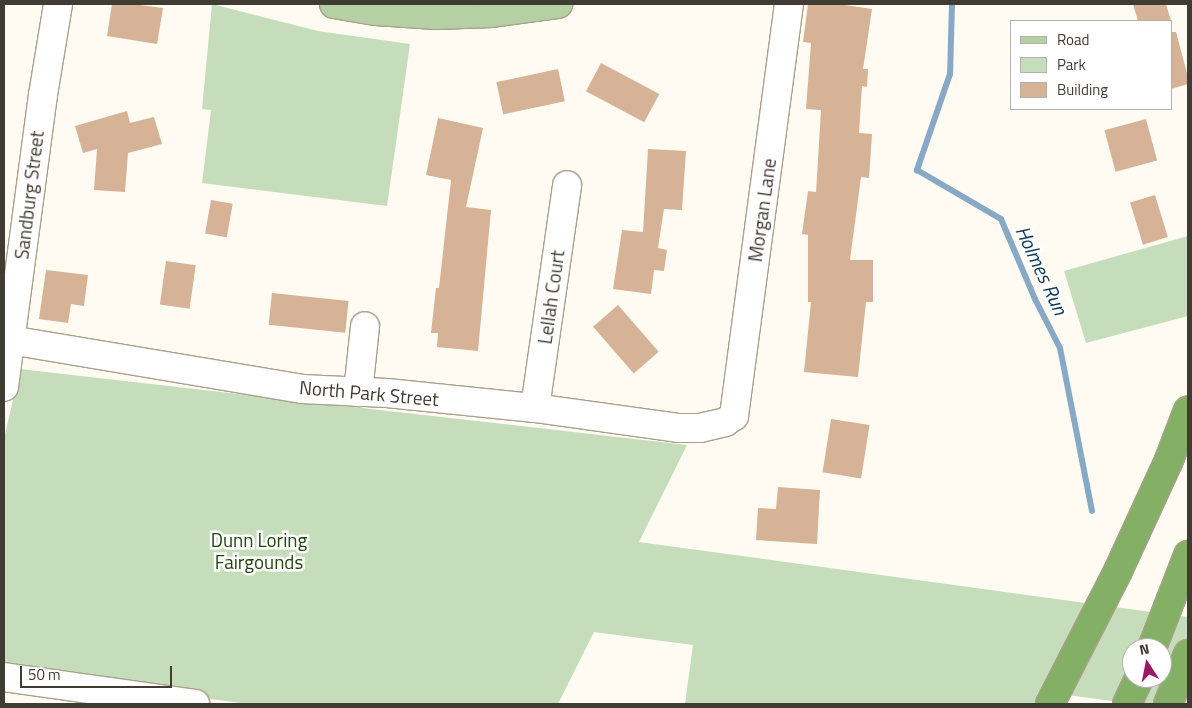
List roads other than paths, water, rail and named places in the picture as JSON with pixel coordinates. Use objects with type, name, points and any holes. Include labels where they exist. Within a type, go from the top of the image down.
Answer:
[{"type":"highway","points":[[1050,704],[1122,562],[1169,460],[1188,410]]},
{"type":"highway","points":[[1156,638],[1188,555]]},
{"type":"highway","points":[[1168,704],[1188,654]]},
{"type":"highway","points":[[1127,704],[1135,688]]},
{"type":"main road","points":[[334,4],[376,11],[436,15],[558,4]]},
{"type":"street","name":"Sandburg Street","points":[[4,388],[7,339],[42,95],[58,4]]},
{"type":"street","name":"Morgan Lane","points":[[734,416],[789,4]]},
{"type":"street","name":"Lellah Court","points":[[535,408],[567,185]]},
{"type":"street","points":[[358,392],[364,326]]},
{"type":"street","name":"North Park Street","points":[[7,339],[302,389],[358,392],[535,408],[689,428],[712,426],[734,416]]},
{"type":"street","points":[[4,677],[195,704]]},
{"type":"waterway","name":"Holmes Run","points":[[952,4],[950,74],[917,170],[1001,219],[1035,299],[1060,348],[1092,511]]},
{"type":"park label","name":"Dunn Loring Fairgounds","points":[[259,551]]}]
